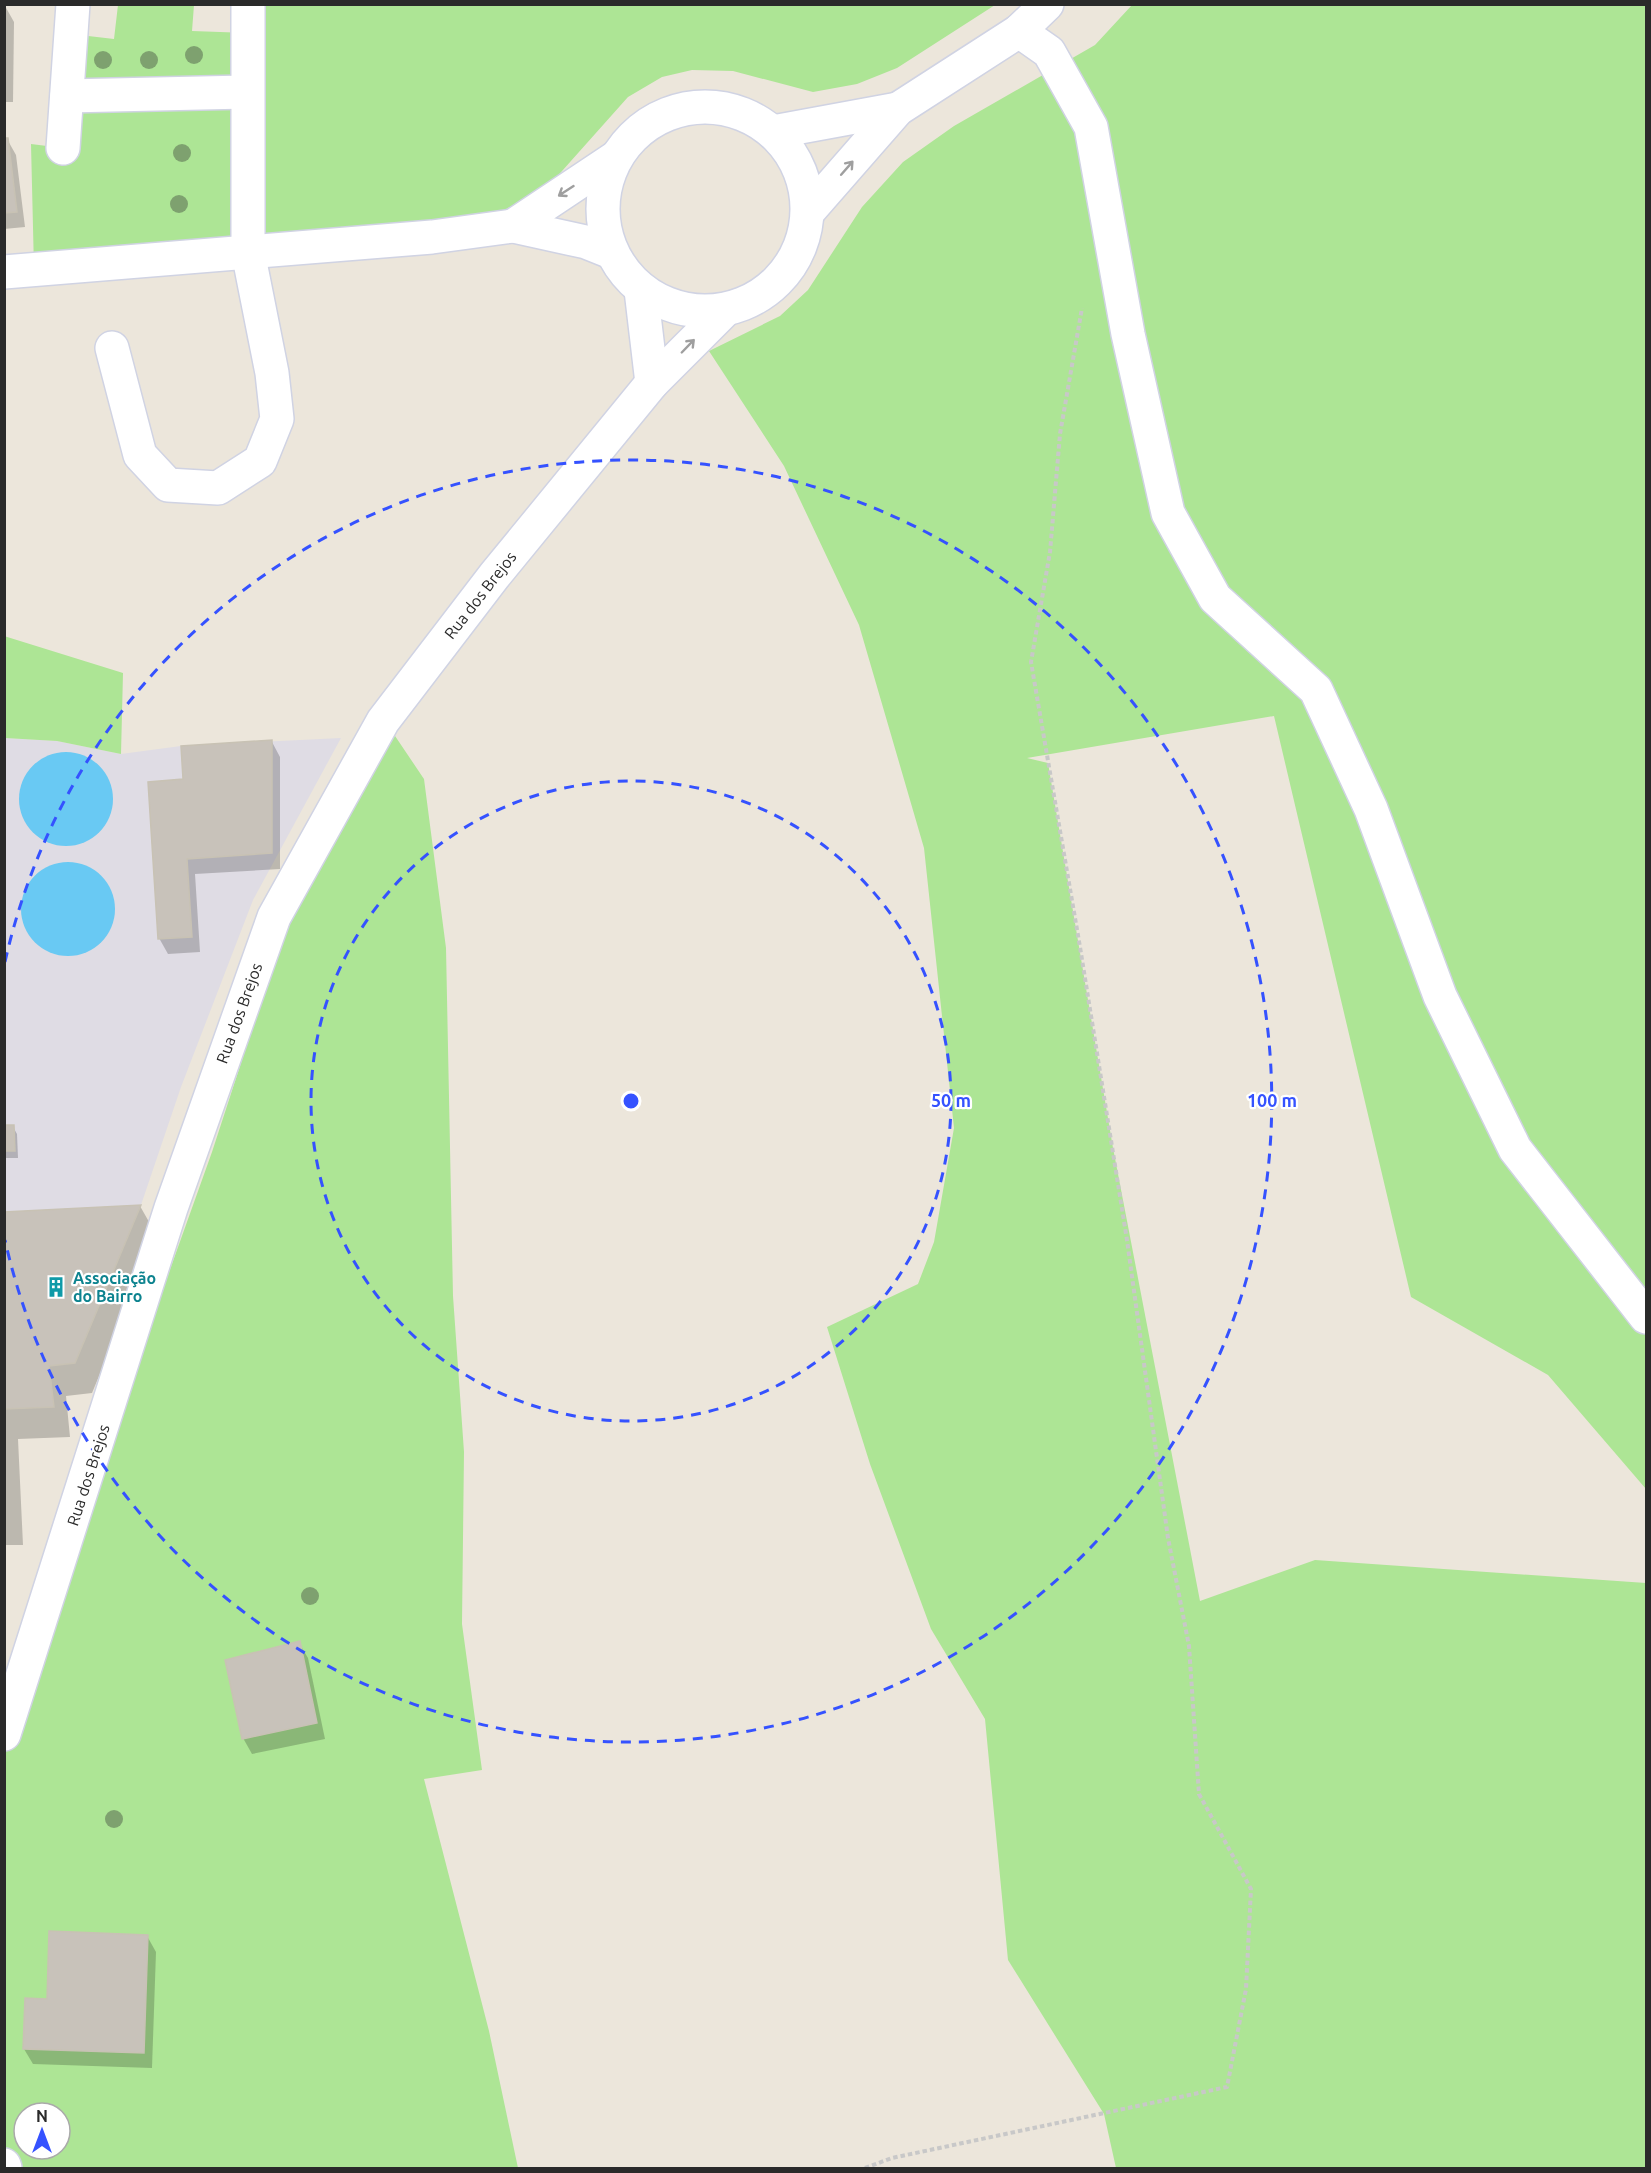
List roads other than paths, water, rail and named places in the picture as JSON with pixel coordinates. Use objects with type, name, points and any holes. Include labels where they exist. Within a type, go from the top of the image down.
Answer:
[{"type":"street","points":[[63,148],[73,4]]},
{"type":"street","points":[[112,348],[140,455],[168,485],[218,488],[260,461],[277,420],[272,373],[248,252],[246,92],[248,4]]},
{"type":"street","points":[[808,212],[898,109],[1019,31],[1047,4]]},
{"type":"street","points":[[1019,31],[1049,52],[1091,127],[1128,334],[1168,513],[1215,598],[1316,690],[1371,809],[1440,996],[1515,1149],[1647,1317]]},
{"type":"street","points":[[66,96],[246,92]]},
{"type":"street","points":[[513,226],[615,158],[634,134],[659,117],[687,108],[718,107],[748,116],[773,132],[792,155],[804,182],[808,212],[801,246],[784,276],[756,298],[724,311],[680,309],[640,290],[619,267],[611,252],[603,221],[604,189],[615,158]]},
{"type":"street","points":[[773,132],[898,109]]},
{"type":"street","points":[[4,272],[432,237],[513,226],[586,242],[611,252]]},
{"type":"street","points":[[640,290],[652,383]]},
{"type":"street","name":"Rua dos Brejos","points":[[4,1734],[171,1208],[273,917],[383,721],[494,576],[652,383],[724,311]]},
{"type":"water","points":[[66,752],[84,756],[99,766],[109,781],[113,799],[109,817],[99,832],[84,842],[66,846],[48,842],[33,832],[23,817],[19,799],[23,781],[33,766],[48,756]]},
{"type":"water","points":[[68,862],[86,866],[101,876],[111,891],[115,909],[111,927],[101,942],[86,952],[68,956],[50,952],[35,942],[25,927],[21,909],[25,891],[35,876],[50,866]]},
{"type":"place","name":"Associação do Bairro","points":[[56,1287]]}]
